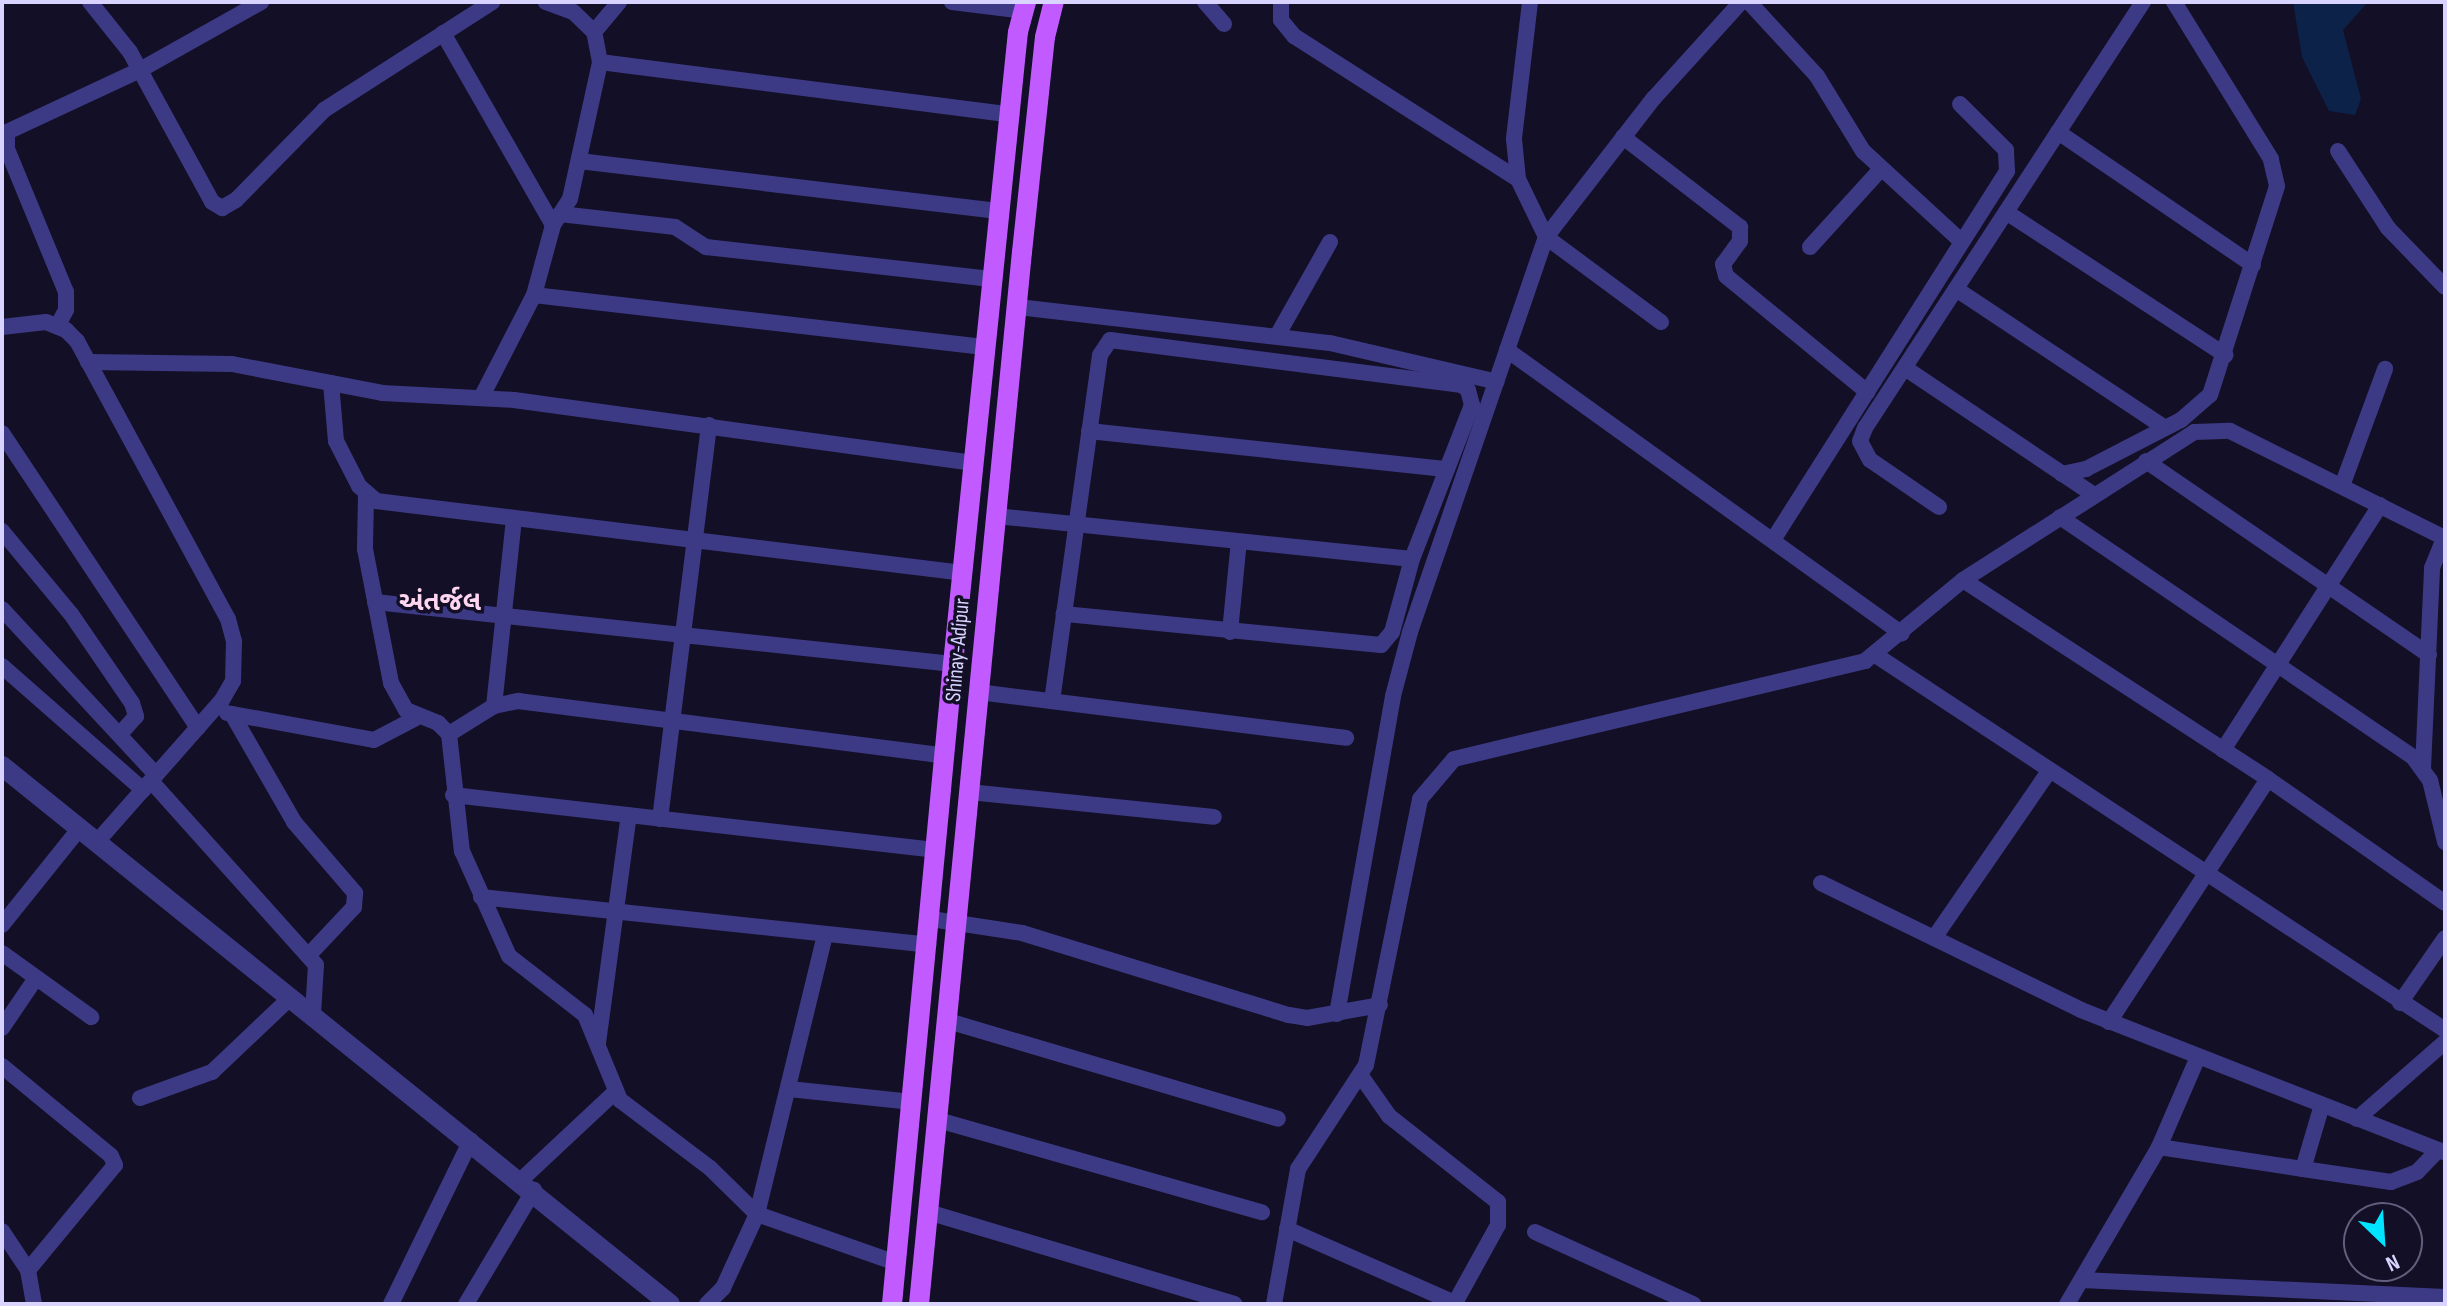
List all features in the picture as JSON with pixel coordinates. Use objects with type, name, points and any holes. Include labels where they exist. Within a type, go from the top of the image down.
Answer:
[{"type":"main road","name":"Shinay-Adipur","points":[[919,1304],[1045,37],[1054,2]]},
{"type":"main road","name":"Shinay-Adipur","points":[[892,1304],[953,664],[1000,211],[1025,6]]},
{"type":"street","points":[[90,2],[140,70],[212,202],[222,208],[236,200],[324,110],[492,2]]},
{"type":"street","points":[[58,325],[66,310],[66,292],[7,149],[7,132],[140,70],[261,2]]},
{"type":"street","points":[[481,398],[534,295],[557,219],[570,199],[600,62],[594,32],[573,12],[546,2]]},
{"type":"street","points":[[594,32],[619,2]]},
{"type":"street","points":[[952,2],[1025,6]]},
{"type":"street","points":[[1205,2],[1224,24]]},
{"type":"street","points":[[1281,2],[1281,20],[1294,36],[1518,179]]},
{"type":"street","points":[[1530,2],[1514,139],[1518,179],[1546,237],[1661,322]]},
{"type":"street","points":[[1337,1014],[1396,683],[1546,237],[1623,137],[1741,2]]},
{"type":"street","points":[[1749,2],[1817,76],[1863,151],[1962,242]]},
{"type":"street","points":[[1939,507],[1862,451],[1865,428],[2143,2]]},
{"type":"street","points":[[2062,474],[2086,469],[2165,428],[2210,395],[2277,186],[2276,173],[2174,2]]},
{"type":"street","points":[[443,33],[557,219]]},
{"type":"street","points":[[600,62],[1012,115]]},
{"type":"street","points":[[1773,540],[2010,163],[2006,150],[1960,104]]},
{"type":"street","points":[[2058,132],[2253,265]]},
{"type":"street","points":[[1623,137],[1740,227],[1740,241],[1723,264],[1726,276],[1867,392]]},
{"type":"street","points":[[2338,151],[2388,228],[2445,287]]},
{"type":"street","points":[[579,161],[1000,211]]},
{"type":"street","points":[[1810,247],[1881,169]]},
{"type":"street","points":[[2006,212],[2225,355]]},
{"type":"street","points":[[557,219],[675,227],[706,247],[993,279]]},
{"type":"street","points":[[1277,336],[1330,242]]},
{"type":"street","points":[[1956,289],[2165,428]]},
{"type":"street","points":[[534,295],[986,347]]},
{"type":"street","points":[[1018,307],[1330,343],[1497,382]]},
{"type":"street","points":[[2,327],[58,325],[77,341],[228,619],[236,662],[233,681],[213,710],[97,842]]},
{"type":"street","points":[[1052,701],[1076,524],[1100,355],[1110,340],[1462,385],[1472,405],[1412,559],[1392,632],[1381,645],[1064,614]]},
{"type":"street","points":[[1507,350],[1902,634]]},
{"type":"street","points":[[88,362],[200,361],[382,393],[481,398],[709,425],[974,463]]},
{"type":"street","points":[[1905,368],[2094,495]]},
{"type":"street","points":[[2342,486],[2385,369]]},
{"type":"street","points":[[331,383],[332,430],[366,495],[365,549],[391,683],[406,710],[416,718],[438,723],[449,734],[453,795],[462,851],[509,956],[575,1003],[598,1047],[614,1093],[710,1168],[757,1214],[896,1263]]},
{"type":"street","points":[[660,819],[709,425]]},
{"type":"street","points":[[1089,431],[1447,469]]},
{"type":"street","points":[[1274,1304],[1298,1169],[1361,1076],[1380,1005],[1420,799],[1454,759],[1877,656],[1963,580],[2146,461],[2194,432],[2230,431],[2444,536],[2432,568],[2423,768]]},
{"type":"street","points":[[2,433],[198,728]]},
{"type":"street","points":[[2146,461],[2429,655]]},
{"type":"street","points":[[366,495],[389,504],[963,573]]},
{"type":"street","points":[[2223,750],[2380,505]]},
{"type":"street","points":[[996,516],[1412,559]]},
{"type":"street","points":[[2060,517],[2278,664],[2423,768],[2440,802],[2445,842]]},
{"type":"street","points":[[494,706],[514,519]]},
{"type":"street","points":[[2,531],[71,614],[132,703],[136,716],[121,733]]},
{"type":"street","points":[[1230,632],[1239,541]]},
{"type":"street","points":[[1963,580],[2268,779],[2445,903]]},
{"type":"street","points":[[375,602],[953,664]]},
{"type":"street","points":[[2,609],[121,733],[150,782]]},
{"type":"street","points":[[1877,656],[2205,875],[2445,1030]]},
{"type":"street","points":[[2,666],[150,782],[308,956],[318,972],[313,1014]]},
{"type":"street","points":[[978,692],[1346,738]]},
{"type":"street","points":[[449,734],[494,706],[518,701],[945,756]]},
{"type":"street","points":[[213,710],[374,740],[416,718]]},
{"type":"street","points":[[232,714],[294,822],[355,893],[354,907],[308,956]]},
{"type":"street","points":[[2,766],[527,1185],[670,1304]]},
{"type":"street","points":[[1934,938],[2049,771]]},
{"type":"street","points":[[2109,1022],[2268,779]]},
{"type":"street","points":[[969,792],[1214,817]]},
{"type":"street","points":[[453,795],[937,850]]},
{"type":"street","points":[[598,1047],[629,815]]},
{"type":"street","points":[[2,925],[80,828]]},
{"type":"street","points":[[1821,883],[2109,1022],[2441,1152],[2417,1172],[2391,1182],[2159,1147]]},
{"type":"street","points":[[481,897],[928,945]]},
{"type":"street","points":[[931,919],[1022,933],[1289,1015],[1337,1014],[1380,1005]]},
{"type":"street","points":[[707,1304],[723,1288],[757,1214],[825,934]]},
{"type":"street","points":[[2400,1003],[2445,938]]},
{"type":"street","points":[[2,953],[91,1017]]},
{"type":"street","points":[[2,1028],[36,978]]},
{"type":"street","points":[[140,1098],[212,1072],[291,997]]},
{"type":"street","points":[[948,1021],[1278,1119]]},
{"type":"street","points":[[2357,1119],[2445,1042]]},
{"type":"street","points":[[2067,1304],[2159,1147],[2198,1057]]},
{"type":"street","points":[[2,1066],[111,1156],[115,1165],[28,1270]]},
{"type":"street","points":[[1287,1229],[1456,1304],[1498,1225],[1498,1202],[1389,1116],[1361,1076]]},
{"type":"street","points":[[789,1089],[912,1102]]},
{"type":"street","points":[[466,1304],[527,1185],[614,1093]]},
{"type":"street","points":[[2303,1169],[2322,1105]]},
{"type":"street","points":[[938,1120],[1262,1212]]},
{"type":"street","points":[[391,1304],[471,1140]]},
{"type":"street","points":[[928,1212],[1235,1304]]},
{"type":"street","points":[[2,1231],[28,1270],[34,1304]]},
{"type":"street","points":[[1535,1232],[1693,1304]]},
{"type":"street","points":[[2082,1280],[2267,1296],[2445,1297]]},
{"type":"water","points":[[2293,2],[2368,2],[2343,30],[2361,99],[2355,115],[2329,111],[2302,57]]},
{"type":"district","name":"અંતર્જલ","points":[[440,603]]}]
